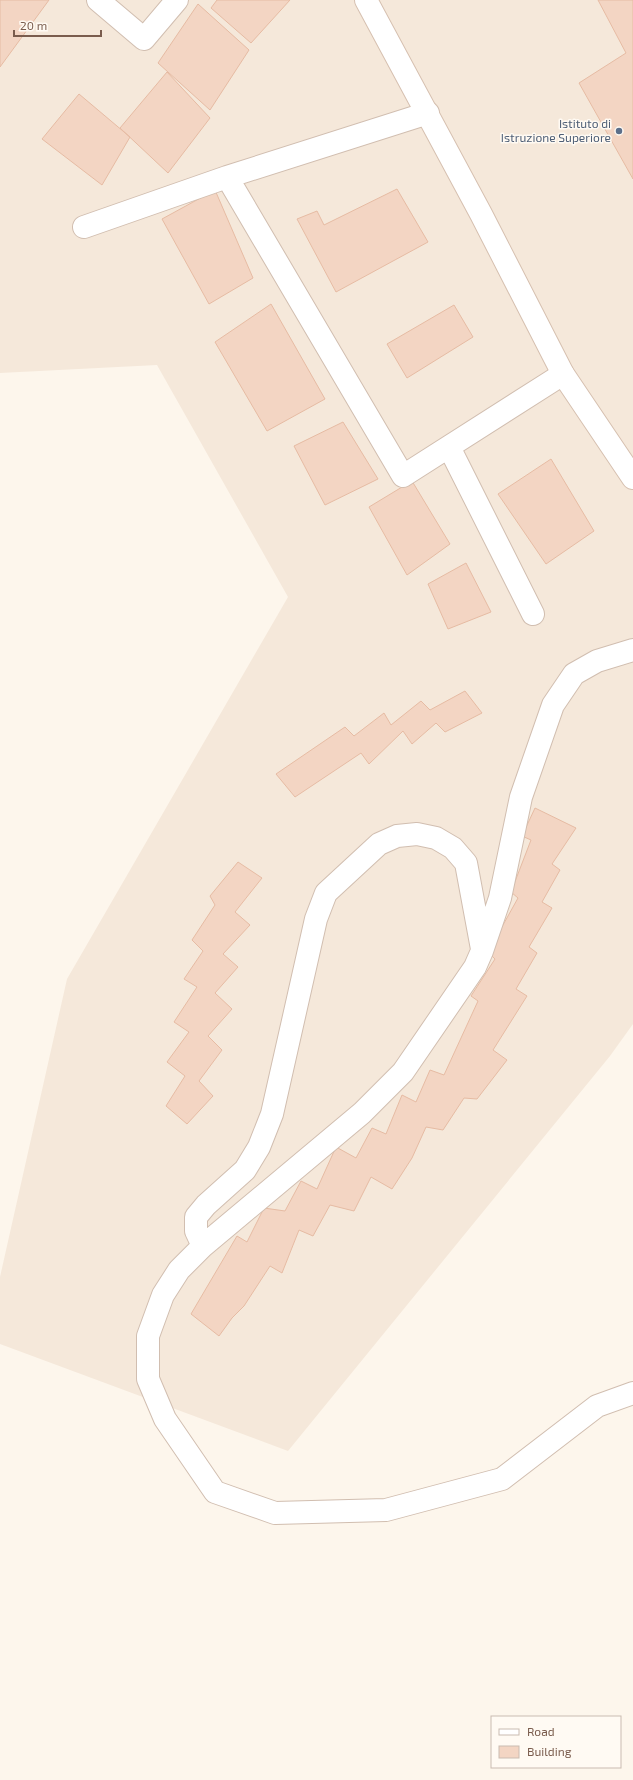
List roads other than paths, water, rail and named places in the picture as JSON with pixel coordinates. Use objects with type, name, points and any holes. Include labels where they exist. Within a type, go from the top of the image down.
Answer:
[{"type":"street","points":[[98,0],[144,39],[177,0]]},
{"type":"street","points":[[366,0],[428,113],[563,374],[633,478]]},
{"type":"street","points":[[84,227],[227,177],[428,113]]},
{"type":"street","points":[[227,177],[403,476],[563,374]]},
{"type":"street","points":[[449,447],[533,614]]},
{"type":"street","points":[[633,650],[597,661],[574,674],[553,705],[521,797],[500,898],[482,950],[474,967],[403,1072],[362,1113],[203,1246],[180,1270],[163,1295],[148,1336],[148,1379],[165,1419],[215,1492],[275,1513],[386,1510],[502,1479],[597,1406],[633,1393]]},
{"type":"street","points":[[203,1246],[196,1231],[196,1217],[206,1205],[245,1170],[259,1147],[272,1114],[316,919],[326,893],[379,844],[397,836],[417,834],[436,838],[453,848],[466,863],[482,950]]},
{"type":"place","name":"Istituto di Istruzione Superiore","points":[[619,131]]}]
